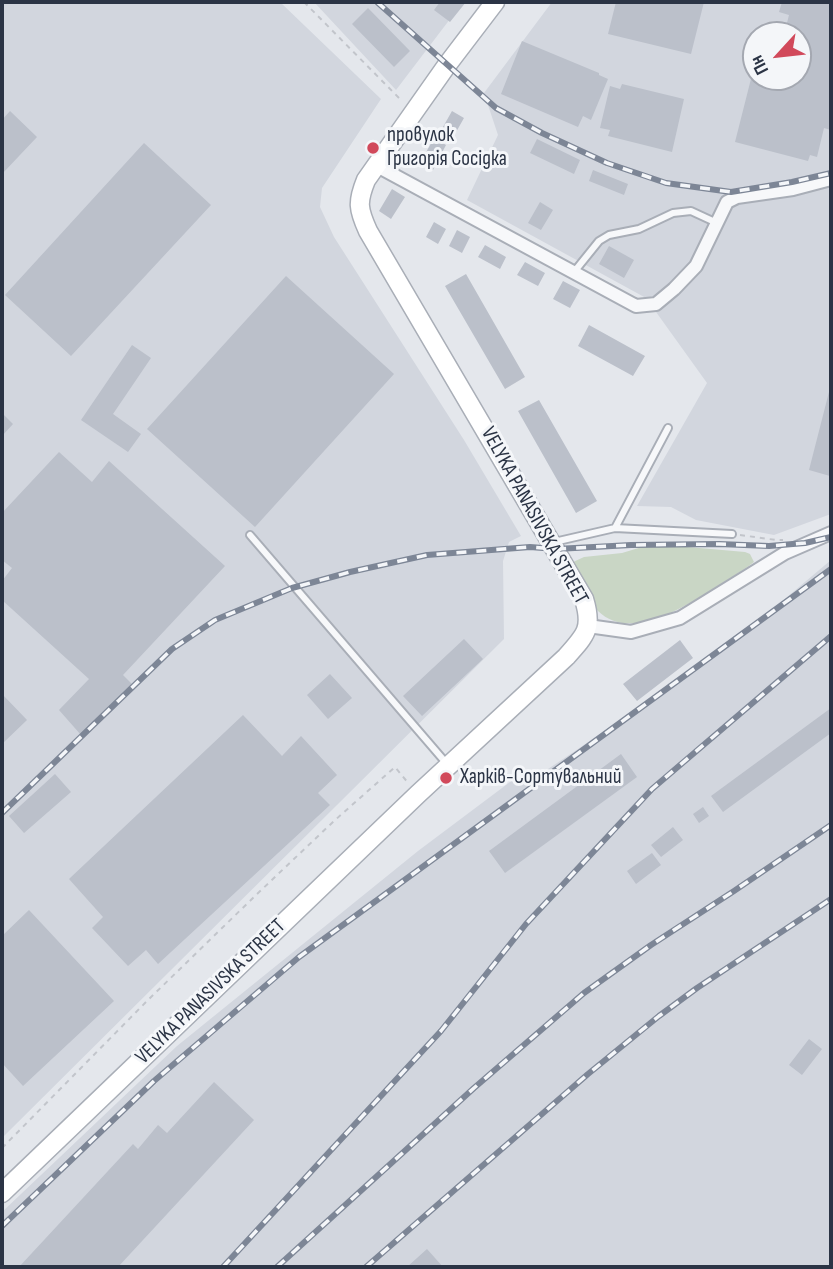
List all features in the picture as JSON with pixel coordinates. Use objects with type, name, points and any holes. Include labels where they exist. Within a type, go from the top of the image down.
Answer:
[{"type":"street","name":"VELYKA PANASIVSKA STREET","points":[[2,1193],[583,639],[588,626],[584,599],[359,212],[360,194],[366,180],[495,2]]},
{"type":"street","points":[[377,166],[636,306],[656,304],[696,266],[727,202],[737,197],[793,190],[831,179]]},
{"type":"street","points":[[588,626],[631,632],[680,618],[785,553],[831,533]]},
{"type":"lane","points":[[573,272],[599,241],[609,235],[639,229],[673,213],[691,211],[720,217]]},
{"type":"lane","points":[[615,528],[668,428]]},
{"type":"lane","points":[[552,543],[615,528],[733,534]]},
{"type":"lane","points":[[250,535],[448,766]]},
{"type":"path","points":[[304,2],[414,112]]},
{"type":"path","points":[[733,534],[787,539]]},
{"type":"path","points":[[2,1148],[256,895],[395,767],[413,788]]},
{"type":"shaded area","points":[[2,2],[280,2],[381,99],[322,188],[320,207],[334,237],[464,440],[521,536],[509,542],[503,561],[504,639],[2,1138]]},
{"type":"shaded area","points":[[314,2],[463,2],[396,90]]},
{"type":"shaded area","points":[[552,2],[831,2],[831,514],[774,535],[696,520],[671,507],[637,506],[707,383],[646,298],[467,200],[498,135],[484,93]]},
{"type":"shaded area","points":[[831,560],[831,1267],[2,1267],[2,1212],[177,1046],[418,851],[526,770],[533,779],[578,749],[742,635]]},
{"type":"green space","points":[[642,547],[688,547],[745,552],[750,554],[754,562],[664,616],[628,623],[612,620],[595,607],[571,563],[584,557],[622,553]]},
{"type":"building","points":[[440,2],[466,2],[450,22],[434,10]]},
{"type":"building","points":[[616,2],[704,2],[691,54],[608,34]]},
{"type":"building","points":[[782,2],[831,2],[831,130],[824,128],[817,157],[810,155],[808,161],[735,142],[748,91],[812,91],[812,21],[788,21],[789,15],[779,12]]},
{"type":"building","points":[[368,8],[410,51],[394,67],[352,24]]},
{"type":"building","points":[[522,41],[608,79],[591,120],[583,116],[578,127],[501,94]]},
{"type":"building","points":[[622,84],[684,99],[672,152],[608,136],[610,130],[600,128],[610,86],[620,89]]},
{"type":"building","points":[[10,111],[37,137],[2,174],[2,120]]},
{"type":"building","points":[[452,111],[464,118],[451,141],[439,134]]},
{"type":"building","points":[[434,138],[446,145],[433,170],[420,163]]},
{"type":"building","points":[[537,139],[580,160],[574,174],[530,153]]},
{"type":"building","points":[[144,143],[211,205],[71,356],[5,295]]},
{"type":"building","points":[[593,170],[628,184],[624,195],[589,181]]},
{"type":"building","points":[[392,189],[405,197],[391,219],[379,211]]},
{"type":"building","points":[[540,202],[553,210],[541,230],[528,223]]},
{"type":"building","points":[[434,222],[446,229],[438,244],[426,237]]},
{"type":"building","points":[[457,230],[470,237],[462,253],[449,246]]},
{"type":"building","points":[[485,245],[506,257],[500,269],[478,257]]},
{"type":"building","points":[[609,246],[634,260],[624,278],[599,264]]},
{"type":"building","points":[[525,262],[545,273],[538,286],[517,275]]},
{"type":"building","points":[[466,274],[525,377],[505,389],[445,286]]},
{"type":"building","points":[[286,276],[394,374],[255,527],[147,429]]},
{"type":"building","points":[[563,281],[580,290],[570,308],[553,299]]},
{"type":"building","points":[[589,325],[645,356],[633,376],[578,346]]},
{"type":"building","points":[[132,345],[151,358],[113,414],[141,434],[128,452],[81,420]]},
{"type":"building","points":[[830,388],[831,472],[830,476],[809,470]]},
{"type":"building","points":[[539,400],[597,501],[576,513],[518,411]]},
{"type":"building","points":[[2,413],[13,424],[2,436]]},
{"type":"building","points":[[59,452],[92,482],[109,461],[225,566],[123,675],[133,685],[81,735],[59,710],[89,679],[2,600],[2,581],[12,568],[2,560],[2,513]]},
{"type":"building","points":[[464,639],[483,659],[422,716],[403,696]]},
{"type":"building","points":[[680,640],[693,658],[637,701],[623,684]]},
{"type":"building","points":[[330,674],[352,698],[328,719],[307,695]]},
{"type":"building","points":[[2,694],[27,720],[2,744]]},
{"type":"building","points":[[831,708],[831,733],[723,812],[711,796]]},
{"type":"building","points":[[243,715],[282,756],[301,736],[337,775],[318,793],[330,805],[158,964],[146,950],[128,966],[92,928],[103,917],[69,879]]},
{"type":"building","points":[[621,754],[637,777],[505,873],[489,851]]},
{"type":"building","points":[[55,774],[71,792],[24,833],[9,816]]},
{"type":"building","points":[[703,807],[709,816],[699,823],[693,814]]},
{"type":"building","points":[[673,827],[683,840],[661,857],[651,845]]},
{"type":"building","points":[[652,853],[661,865],[636,884],[627,871]]},
{"type":"building","points":[[29,910],[114,1001],[23,1086],[2,1063],[2,936]]},
{"type":"building","points":[[809,1039],[822,1049],[802,1075],[789,1065]]},
{"type":"building","points":[[214,1082],[254,1120],[118,1267],[19,1267],[133,1144],[138,1149],[158,1125],[167,1133]]},
{"type":"building","points":[[427,1249],[443,1267],[407,1267]]},
{"type":"railway","points":[[377,2],[496,108],[607,163],[666,183],[731,192],[831,173]]},
{"type":"railway","points":[[2,813],[172,649],[215,620],[292,588],[427,555],[530,547],[556,549],[719,544],[769,546],[805,543],[831,537]]},
{"type":"railway","points":[[2,1226],[154,1081],[299,957],[831,569]]},
{"type":"railway","points":[[223,1267],[441,1031],[526,924],[652,789],[831,636]]},
{"type":"railway","points":[[277,1267],[474,1088],[584,993],[831,825]]},
{"type":"railway","points":[[366,1267],[588,1074],[659,1016],[831,899]]},
{"type":"place","name":"провулок Григорія Сосідка","points":[[373,148]]},
{"type":"place","name":"Харків-Сортувальний","points":[[446,778]]}]
